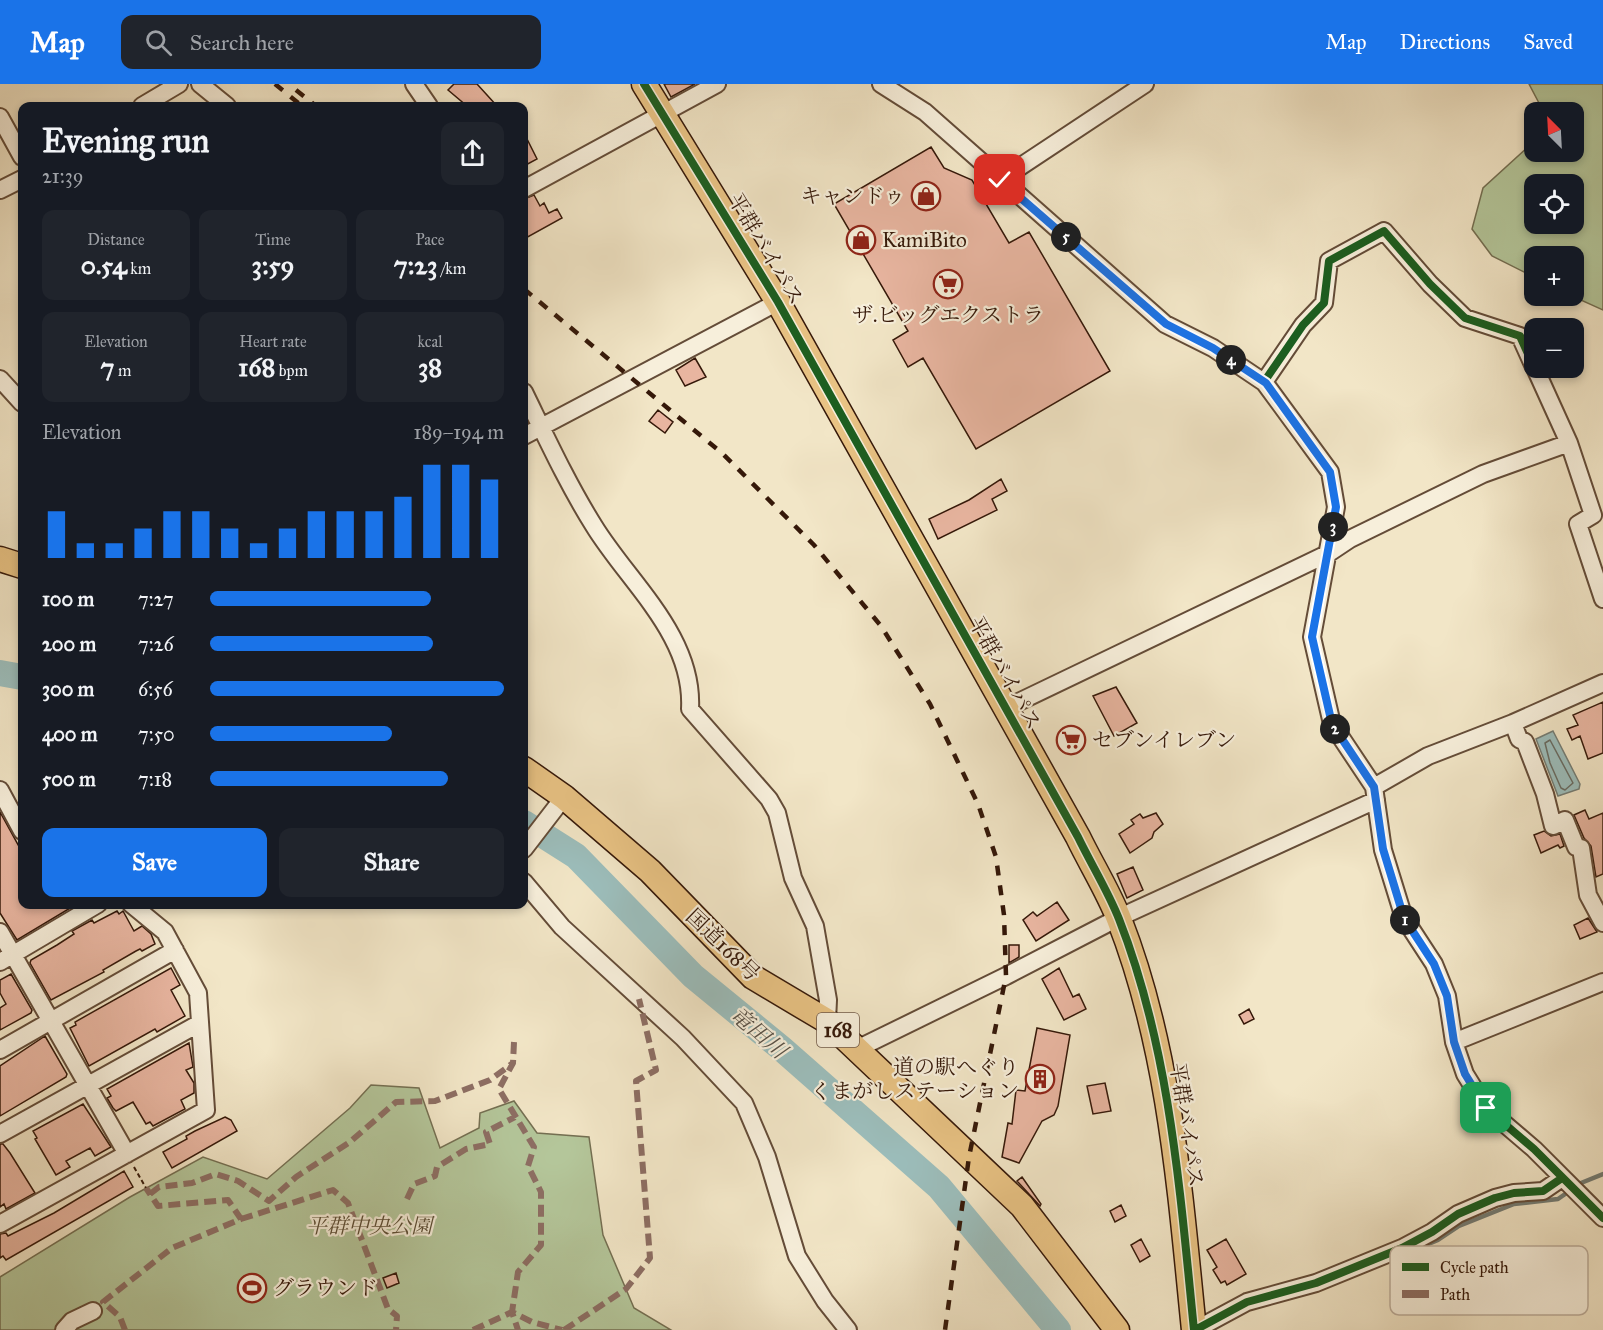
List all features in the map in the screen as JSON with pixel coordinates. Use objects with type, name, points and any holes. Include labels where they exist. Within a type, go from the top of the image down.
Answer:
[{"type":"highway","name":"平群バイパス","points":[[644,84],[778,302],[1004,709],[1078,837],[1118,918],[1143,995],[1165,1085],[1180,1185],[1194,1330]]},
{"type":"highway","points":[[0,559],[18,565]]},
{"type":"highway","name":"国道168号","points":[[528,772],[564,797],[650,872],[753,977],[827,1021],[857,1049],[1022,1206],[1117,1330]]},
{"type":"street","points":[[149,102],[179,84]]},
{"type":"street","points":[[200,84],[222,102]]},
{"type":"street","points":[[414,84],[426,102]]},
{"type":"street","points":[[528,187],[662,116],[717,84]]},
{"type":"street","points":[[881,84],[925,112],[1166,324],[1213,348],[1266,383],[1330,472],[1336,507],[1312,637],[1332,724],[1375,794],[1383,849],[1404,918],[1434,964],[1447,996],[1454,1042],[1465,1074],[1486,1108],[1603,1218]]},
{"type":"street","points":[[1000,180],[1145,84]]},
{"type":"street","points":[[0,117],[18,150]]},
{"type":"street","points":[[0,190],[18,180]]},
{"type":"street","points":[[1266,383],[1303,325],[1324,303],[1329,261],[1384,231],[1430,284],[1465,318],[1520,336],[1524,345]]},
{"type":"street","points":[[528,434],[778,302]]},
{"type":"street","points":[[1539,378],[1569,443],[1593,515],[1578,524],[1603,599]]},
{"type":"street","points":[[0,379],[18,399]]},
{"type":"street","points":[[528,401],[594,527],[678,644],[691,692],[690,709],[769,799],[777,813],[793,878],[815,926],[828,1000],[827,1021]]},
{"type":"street","points":[[1004,709],[1329,554],[1350,539],[1483,474],[1569,443]]},
{"type":"street","points":[[857,1049],[996,982],[1118,918],[1375,794],[1428,756],[1513,723],[1603,683]]},
{"type":"street","points":[[1513,723],[1519,739],[1526,742],[1545,794],[1553,826],[1565,820],[1576,847],[1581,848],[1588,895],[1603,923]]},
{"type":"street","points":[[0,790],[18,824]]},
{"type":"street","points":[[528,843],[564,797]]},
{"type":"street","points":[[528,887],[562,927],[683,1038],[744,1102],[767,1156],[797,1256],[825,1301],[848,1330]]},
{"type":"street","points":[[7,959],[90,909]]},
{"type":"street","points":[[0,1224],[206,1110],[198,993],[165,932],[137,909]]},
{"type":"street","points":[[0,932],[7,959],[51,1021],[127,1154]]},
{"type":"street","points":[[0,1050],[175,950]]},
{"type":"street","points":[[1454,1042],[1603,982]]},
{"type":"street","points":[[0,1134],[200,1023]]},
{"type":"street","points":[[1406,1246],[1458,1214],[1495,1198],[1515,1193],[1543,1191],[1564,1180]]},
{"type":"street","points":[[1194,1330],[1247,1302],[1316,1283],[1390,1253]]},
{"type":"street","points":[[64,1330],[72,1321],[93,1311]]},
{"type":"path","points":[[127,1154],[146,1188]]},
{"type":"green space","points":[[1529,84],[1603,84],[1603,310],[1584,301],[1584,246],[1524,246],[1524,272],[1492,256],[1472,229],[1483,188],[1524,151],[1524,162],[1584,162],[1584,102],[1538,102]]},
{"type":"green space","name":"平群中央公園","points":[[371,1085],[419,1088],[440,1148],[479,1128],[480,1113],[514,1101],[537,1133],[589,1137],[603,1235],[634,1308],[671,1330],[0,1330],[0,1277],[130,1197],[203,1157],[267,1179],[350,1108]]},
{"type":"water","points":[[1553,731],[1580,784],[1579,789],[1558,796],[1536,739]]},
{"type":"building","points":[[454,84],[477,84],[493,102],[462,102],[448,90]]},
{"type":"building","points":[[664,84],[695,84],[671,97]]},
{"type":"building","points":[[528,141],[537,159],[528,164]]},
{"type":"building","points":[[931,147],[944,168],[972,180],[1009,243],[1029,232],[1110,371],[976,449],[923,358],[908,367],[893,340],[908,331],[834,204]]},
{"type":"building","points":[[534,195],[540,206],[544,203],[549,213],[557,209],[562,218],[528,237],[528,197]]},
{"type":"building","points":[[695,358],[706,377],[685,386],[676,370]]},
{"type":"building","points":[[658,410],[673,422],[665,433],[649,421]]},
{"type":"building","points":[[1001,479],[1007,491],[992,499],[997,510],[938,539],[929,519],[969,500]]},
{"type":"building","points":[[1116,687],[1137,723],[1114,736],[1093,696]]},
{"type":"building","points":[[1603,702],[1603,753],[1588,759],[1580,736],[1572,740],[1567,729],[1578,725],[1573,715]]},
{"type":"building","points":[[1585,810],[1589,819],[1603,813],[1603,874],[1596,877],[1591,846],[1584,838],[1574,815]]},
{"type":"building","points":[[0,812],[18,845],[18,909],[69,909],[17,940],[0,913]]},
{"type":"building","points":[[1156,813],[1163,824],[1154,832],[1152,838],[1130,853],[1119,834],[1134,824],[1131,820],[1140,814],[1143,818]]},
{"type":"building","points":[[1544,831],[1551,836],[1560,834],[1564,846],[1560,848],[1558,845],[1541,853],[1534,835]]},
{"type":"building","points":[[1133,867],[1143,890],[1127,898],[1117,874]]},
{"type":"building","points":[[1057,902],[1069,920],[1036,941],[1023,920],[1033,912],[1037,916]]},
{"type":"building","points":[[117,911],[119,914],[123,911],[134,931],[142,926],[151,934],[155,944],[142,951],[140,949],[136,951],[103,970],[104,972],[51,1000],[30,963],[31,960],[74,934],[72,931],[92,920],[94,923]]},
{"type":"building","points":[[1588,918],[1597,932],[1580,939],[1574,925]]},
{"type":"building","points":[[1009,945],[1019,945],[1019,957],[1009,963]]},
{"type":"building","points":[[171,968],[180,985],[171,990],[185,1016],[157,1032],[155,1029],[89,1066],[70,1028],[76,1025],[75,1022]]},
{"type":"building","points":[[1059,968],[1073,997],[1079,994],[1086,1009],[1064,1020],[1042,979]]},
{"type":"building","points":[[11,974],[32,1010],[31,1013],[0,1030],[0,1008],[6,1004],[0,993],[0,980]]},
{"type":"building","points":[[1249,1009],[1254,1019],[1244,1024],[1239,1015]]},
{"type":"building","name":"道の駅へぐり くまがしステーション","points":[[1037,1028],[1070,1035],[1058,1106],[1054,1115],[1042,1121],[1019,1163],[1002,1157],[1008,1123],[1012,1124],[1016,1090],[1025,1091]]},
{"type":"building","points":[[45,1036],[67,1074],[66,1077],[0,1116],[0,1066]]},
{"type":"building","points":[[189,1043],[193,1067],[186,1070],[194,1083],[194,1093],[181,1100],[185,1109],[153,1126],[150,1122],[146,1124],[133,1102],[116,1111],[113,1108],[107,1098],[111,1096],[107,1089]]},
{"type":"building","points":[[1105,1083],[1111,1111],[1093,1114],[1087,1086]]},
{"type":"building","points":[[83,1104],[111,1147],[95,1156],[90,1148],[66,1161],[70,1167],[56,1175],[35,1139],[37,1138],[33,1131]]},
{"type":"building","points":[[225,1117],[231,1120],[237,1131],[172,1168],[163,1152],[187,1139],[186,1136]]},
{"type":"building","points":[[0,1144],[3,1144],[10,1153],[35,1193],[6,1209],[4,1204],[0,1207]]},
{"type":"building","points":[[124,1171],[133,1187],[6,1260],[3,1256],[0,1258],[0,1234],[6,1233],[8,1236],[54,1213]]},
{"type":"building","points":[[1022,1177],[1041,1204],[1040,1206],[1017,1181]]},
{"type":"building","points":[[1121,1205],[1126,1216],[1115,1222],[1110,1211]]},
{"type":"building","points":[[1141,1239],[1150,1256],[1140,1262],[1131,1245]]},
{"type":"building","points":[[1226,1239],[1246,1274],[1227,1285],[1225,1281],[1221,1283],[1213,1270],[1217,1267],[1207,1250]]},
{"type":"building","points":[[396,1273],[399,1283],[387,1288],[383,1278]]},
{"type":"waterway","name":"竜田川","points":[[0,673],[18,676]]},
{"type":"waterway","name":"竜田川","points":[[528,826],[576,856],[693,976],[781,1048],[939,1187],[1058,1330]]},
{"type":"waterway","points":[[1424,1246],[1438,1240],[1459,1226],[1514,1204],[1558,1199],[1581,1183],[1603,1174]]},
{"type":"railway","points":[[275,84],[297,102]]},
{"type":"railway","points":[[296,90],[311,102]]},
{"type":"railway","points":[[528,292],[723,454],[814,545],[881,626],[930,704],[978,804],[996,857],[1004,915],[1006,976],[969,1157],[945,1330]]},
{"type":"marked path","points":[[564,1330],[626,1289],[650,1258],[636,1081],[656,1070],[639,999]]},
{"type":"marked path","points":[[514,1042],[513,1063],[499,1089],[534,1147],[528,1166],[541,1192],[541,1245],[518,1272],[512,1312],[532,1322],[562,1330]]},
{"type":"marked path","points":[[150,1194],[159,1187],[192,1183],[216,1174],[238,1181],[269,1201],[296,1177],[350,1142],[396,1102],[435,1101],[490,1080],[513,1063]]},
{"type":"marked path","points":[[407,1199],[414,1184],[435,1176],[437,1167],[466,1149],[490,1144],[486,1132],[515,1117]]},
{"type":"marked path","points":[[125,1330],[120,1317],[103,1302],[172,1248],[241,1219],[228,1200],[158,1206],[146,1188]]},
{"type":"marked path","points":[[241,1219],[333,1190],[348,1203],[388,1309],[397,1316],[396,1330]]},
{"type":"marked path","points":[[473,1330],[512,1312],[518,1330]]},
{"type":"cycle path","points":[[644,84],[778,302],[1078,837],[1115,909],[1136,968],[1161,1070],[1178,1174],[1194,1330]]},
{"type":"cycle path","points":[[1524,345],[1520,336],[1465,318],[1430,284],[1384,231],[1329,261],[1324,303],[1303,325],[1264,382],[1330,472],[1336,507],[1312,637],[1332,724],[1374,787],[1383,850],[1404,918],[1434,964],[1447,996],[1454,1042],[1465,1074],[1486,1108],[1534,1149],[1603,1218]]},
{"type":"cycle path","points":[[1406,1246],[1458,1214],[1495,1198],[1514,1193],[1543,1191],[1562,1178]]},
{"type":"cycle path","points":[[1195,1330],[1247,1302],[1316,1283],[1390,1253]]},
{"type":"place","name":"キャンドゥ","points":[[926,196]]},
{"type":"place","name":"KamiBito","points":[[861,240]]},
{"type":"place","name":"ザ.ビッグエクストラ","points":[[948,284]]},
{"type":"place","name":"セブンイレブン","points":[[1071,740]]},
{"type":"place","name":"道の駅へぐり くまがしステーション","points":[[1040,1079]]},
{"type":"place","name":"グラウンド","points":[[252,1288]]},
{"type":"route","points":[[1000,180],[1166,324],[1213,348],[1266,383],[1330,472],[1336,507],[1312,637],[1332,724],[1374,787],[1383,849],[1404,918],[1434,964],[1447,996],[1454,1042],[1465,1074],[1486,1108]]}]
